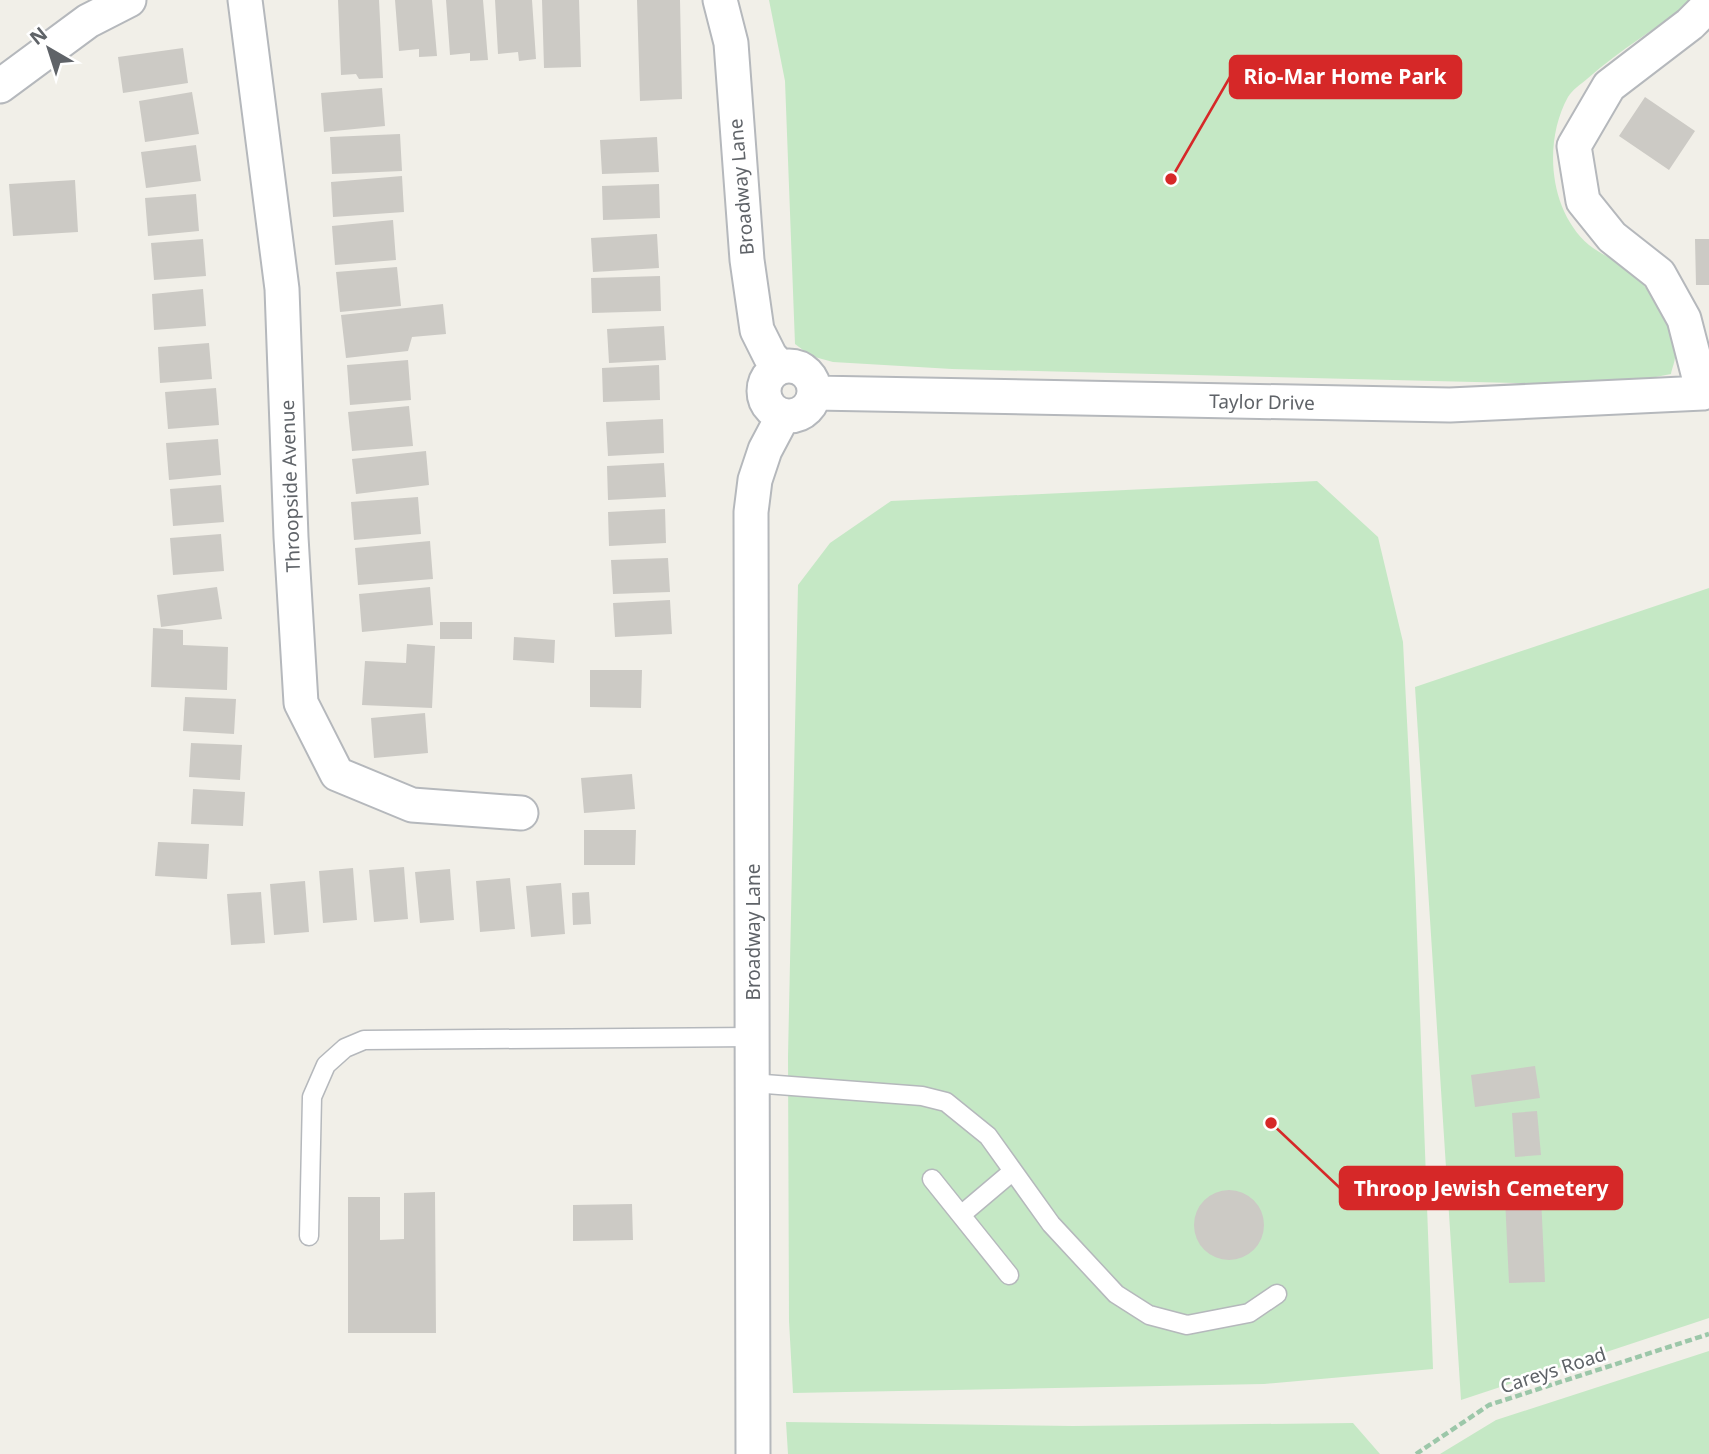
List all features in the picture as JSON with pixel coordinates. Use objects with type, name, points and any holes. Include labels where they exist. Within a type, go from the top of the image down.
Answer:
[{"type":"street","points":[[0,86],[88,21],[129,0]]},
{"type":"street","name":"Throopside Avenue","points":[[245,0],[282,289],[291,537],[301,703],[337,774],[412,805],[521,813]]},
{"type":"street","name":"Broadway Lane","points":[[720,0],[731,43],[747,260],[757,330],[770,356],[780,367]]},
{"type":"street","points":[[1706,392],[1684,319],[1659,274],[1612,237],[1583,201],[1574,146],[1609,86],[1690,24],[1709,5]]},
{"type":"street","points":[[780,367],[797,367],[811,376],[815,393],[810,407],[798,416],[783,416],[769,408],[764,393],[768,377],[780,367]]},
{"type":"street","name":"Taylor Drive","points":[[815,393],[1450,405],[1706,392]]},
{"type":"street","name":"Broadway Lane","points":[[753,1454],[751,512],[755,480],[765,450],[783,416]]},
{"type":"lane","points":[[309,1236],[312,1097],[326,1065],[345,1048],[364,1040],[753,1037]]},
{"type":"lane","points":[[753,1083],[922,1096],[946,1102],[988,1136],[1051,1224],[1115,1294],[1149,1315],[1187,1325],[1249,1313],[1277,1294]]},
{"type":"lane","points":[[961,1215],[1013,1171]]},
{"type":"lane","points":[[932,1179],[1009,1275]]},
{"type":"path","name":"Careys Road","points":[[1416,1454],[1489,1405],[1709,1334]]},
{"type":"green space","points":[[769,0],[1695,0],[1613,58],[1572,92],[1560,115],[1553,155],[1558,195],[1565,214],[1576,231],[1589,245],[1635,276],[1664,317],[1675,353],[1671,374],[1630,382],[1556,384],[952,369],[833,362],[811,356],[795,344],[785,81]]},
{"type":"green space","points":[[1317,481],[1378,537],[1403,642],[1415,879],[1433,1369],[1264,1384],[793,1393],[789,1321],[788,1057],[798,585],[830,543],[891,501]]},
{"type":"green space","points":[[1709,588],[1709,1318],[1461,1400],[1415,687]]},
{"type":"green space","points":[[1709,1351],[1709,1454],[1440,1454],[1496,1420]]},
{"type":"green space","points":[[786,1422],[1073,1426],[1353,1423],[1380,1454],[788,1454]]},
{"type":"building","points":[[338,0],[379,0],[383,78],[359,79],[356,74],[341,75]]},
{"type":"building","points":[[395,0],[432,0],[437,56],[419,57],[419,49],[399,51]]},
{"type":"building","points":[[446,0],[483,0],[488,60],[470,61],[470,53],[450,55]]},
{"type":"building","points":[[495,0],[532,0],[536,59],[519,61],[518,52],[498,54]]},
{"type":"building","points":[[542,0],[579,0],[581,67],[544,68]]},
{"type":"building","points":[[637,0],[680,0],[682,99],[640,101]]},
{"type":"building","points":[[183,48],[188,83],[123,93],[118,57]]},
{"type":"building","points":[[382,88],[385,126],[324,132],[321,93]]},
{"type":"building","points":[[192,92],[199,134],[145,142],[139,101]]},
{"type":"building","points":[[1645,97],[1695,131],[1669,170],[1619,136]]},
{"type":"building","points":[[400,134],[402,171],[332,174],[330,137]]},
{"type":"building","points":[[657,137],[659,172],[602,174],[600,140]]},
{"type":"building","points":[[196,145],[201,181],[146,188],[141,152]]},
{"type":"building","points":[[402,176],[404,212],[333,217],[331,182]]},
{"type":"building","points":[[75,180],[78,232],[13,236],[9,184]]},
{"type":"building","points":[[659,184],[660,218],[603,220],[602,186]]},
{"type":"building","points":[[196,194],[199,231],[148,236],[145,198]]},
{"type":"building","points":[[393,220],[396,260],[335,265],[332,226]]},
{"type":"building","points":[[657,234],[659,268],[593,272],[591,238]]},
{"type":"building","points":[[203,239],[206,276],[154,280],[151,243]]},
{"type":"building","points":[[1695,239],[1709,239],[1709,285],[1696,285]]},
{"type":"building","points":[[397,267],[401,306],[340,312],[336,272]]},
{"type":"building","points":[[660,276],[661,311],[592,313],[591,278]]},
{"type":"building","points":[[203,289],[206,326],[154,330],[152,294]]},
{"type":"building","points":[[443,304],[446,334],[412,337],[408,351],[346,358],[341,315]]},
{"type":"building","points":[[664,326],[666,360],[609,363],[607,329]]},
{"type":"building","points":[[209,343],[212,379],[160,383],[158,347]]},
{"type":"building","points":[[408,360],[411,400],[350,405],[347,365]]},
{"type":"building","points":[[659,365],[660,400],[603,402],[602,368]]},
{"type":"building","points":[[216,388],[219,425],[168,429],[165,392]]},
{"type":"building","points":[[409,406],[413,446],[352,451],[348,412]]},
{"type":"building","points":[[663,419],[664,453],[608,456],[606,422]]},
{"type":"building","points":[[218,439],[221,475],[169,480],[166,443]]},
{"type":"building","points":[[426,451],[429,485],[356,494],[352,459]]},
{"type":"building","points":[[664,463],[666,497],[608,500],[607,466]]},
{"type":"building","points":[[221,485],[224,522],[173,526],[170,489]]},
{"type":"building","points":[[418,497],[421,534],[354,540],[351,502]]},
{"type":"building","points":[[665,509],[666,543],[609,546],[608,512]]},
{"type":"building","points":[[221,534],[224,571],[173,575],[170,538]]},
{"type":"building","points":[[430,541],[433,579],[358,585],[355,548]]},
{"type":"building","points":[[668,558],[670,592],[613,594],[611,560]]},
{"type":"building","points":[[217,587],[222,619],[161,627],[157,595]]},
{"type":"building","points":[[430,587],[433,625],[362,632],[359,594]]},
{"type":"building","points":[[670,600],[672,634],[615,637],[613,603]]},
{"type":"building","points":[[440,622],[472,622],[472,639],[440,639]]},
{"type":"building","points":[[153,628],[183,630],[183,645],[228,647],[227,690],[151,687]]},
{"type":"building","points":[[514,637],[555,640],[554,663],[513,660]]},
{"type":"building","points":[[407,644],[435,646],[432,708],[362,705],[365,661],[406,663]]},
{"type":"building","points":[[590,670],[642,670],[641,708],[590,707]]},
{"type":"building","points":[[185,697],[236,699],[234,734],[183,731]]},
{"type":"building","points":[[425,713],[428,753],[374,758],[371,718]]},
{"type":"building","points":[[191,743],[242,745],[240,780],[189,777]]},
{"type":"building","points":[[632,774],[635,809],[584,813],[581,778]]},
{"type":"building","points":[[193,789],[245,792],[243,826],[191,824]]},
{"type":"building","points":[[584,830],[636,830],[635,865],[584,865]]},
{"type":"building","points":[[158,842],[209,844],[207,879],[155,876]]},
{"type":"building","points":[[404,867],[408,919],[374,922],[369,870]]},
{"type":"building","points":[[353,868],[357,920],[323,923],[319,871]]},
{"type":"building","points":[[450,869],[454,920],[420,923],[415,872]]},
{"type":"building","points":[[510,878],[515,929],[480,932],[476,881]]},
{"type":"building","points":[[305,881],[309,932],[274,935],[270,884]]},
{"type":"building","points":[[561,883],[565,934],[531,937],[526,886]]},
{"type":"building","points":[[261,892],[265,943],[231,945],[227,894]]},
{"type":"building","points":[[589,892],[591,924],[573,925],[572,893]]},
{"type":"building","points":[[1535,1066],[1540,1098],[1475,1107],[1471,1075]]},
{"type":"building","points":[[1537,1111],[1541,1155],[1515,1157],[1512,1113]]},
{"type":"building","points":[[1229,1190],[1254,1200],[1264,1225],[1254,1250],[1229,1260],[1204,1250],[1194,1225],[1204,1200]]},
{"type":"building","points":[[435,1192],[436,1333],[348,1333],[348,1197],[380,1197],[380,1240],[404,1239],[404,1193]]},
{"type":"building","points":[[1541,1197],[1545,1282],[1509,1283],[1505,1198]]},
{"type":"building","points":[[632,1204],[633,1240],[573,1241],[573,1205]]},
{"type":"place","name":"Rio-Mar Home Park","points":[[1171,179]]},
{"type":"place","name":"Throop Jewish Cemetery","points":[[1271,1123]]}]
